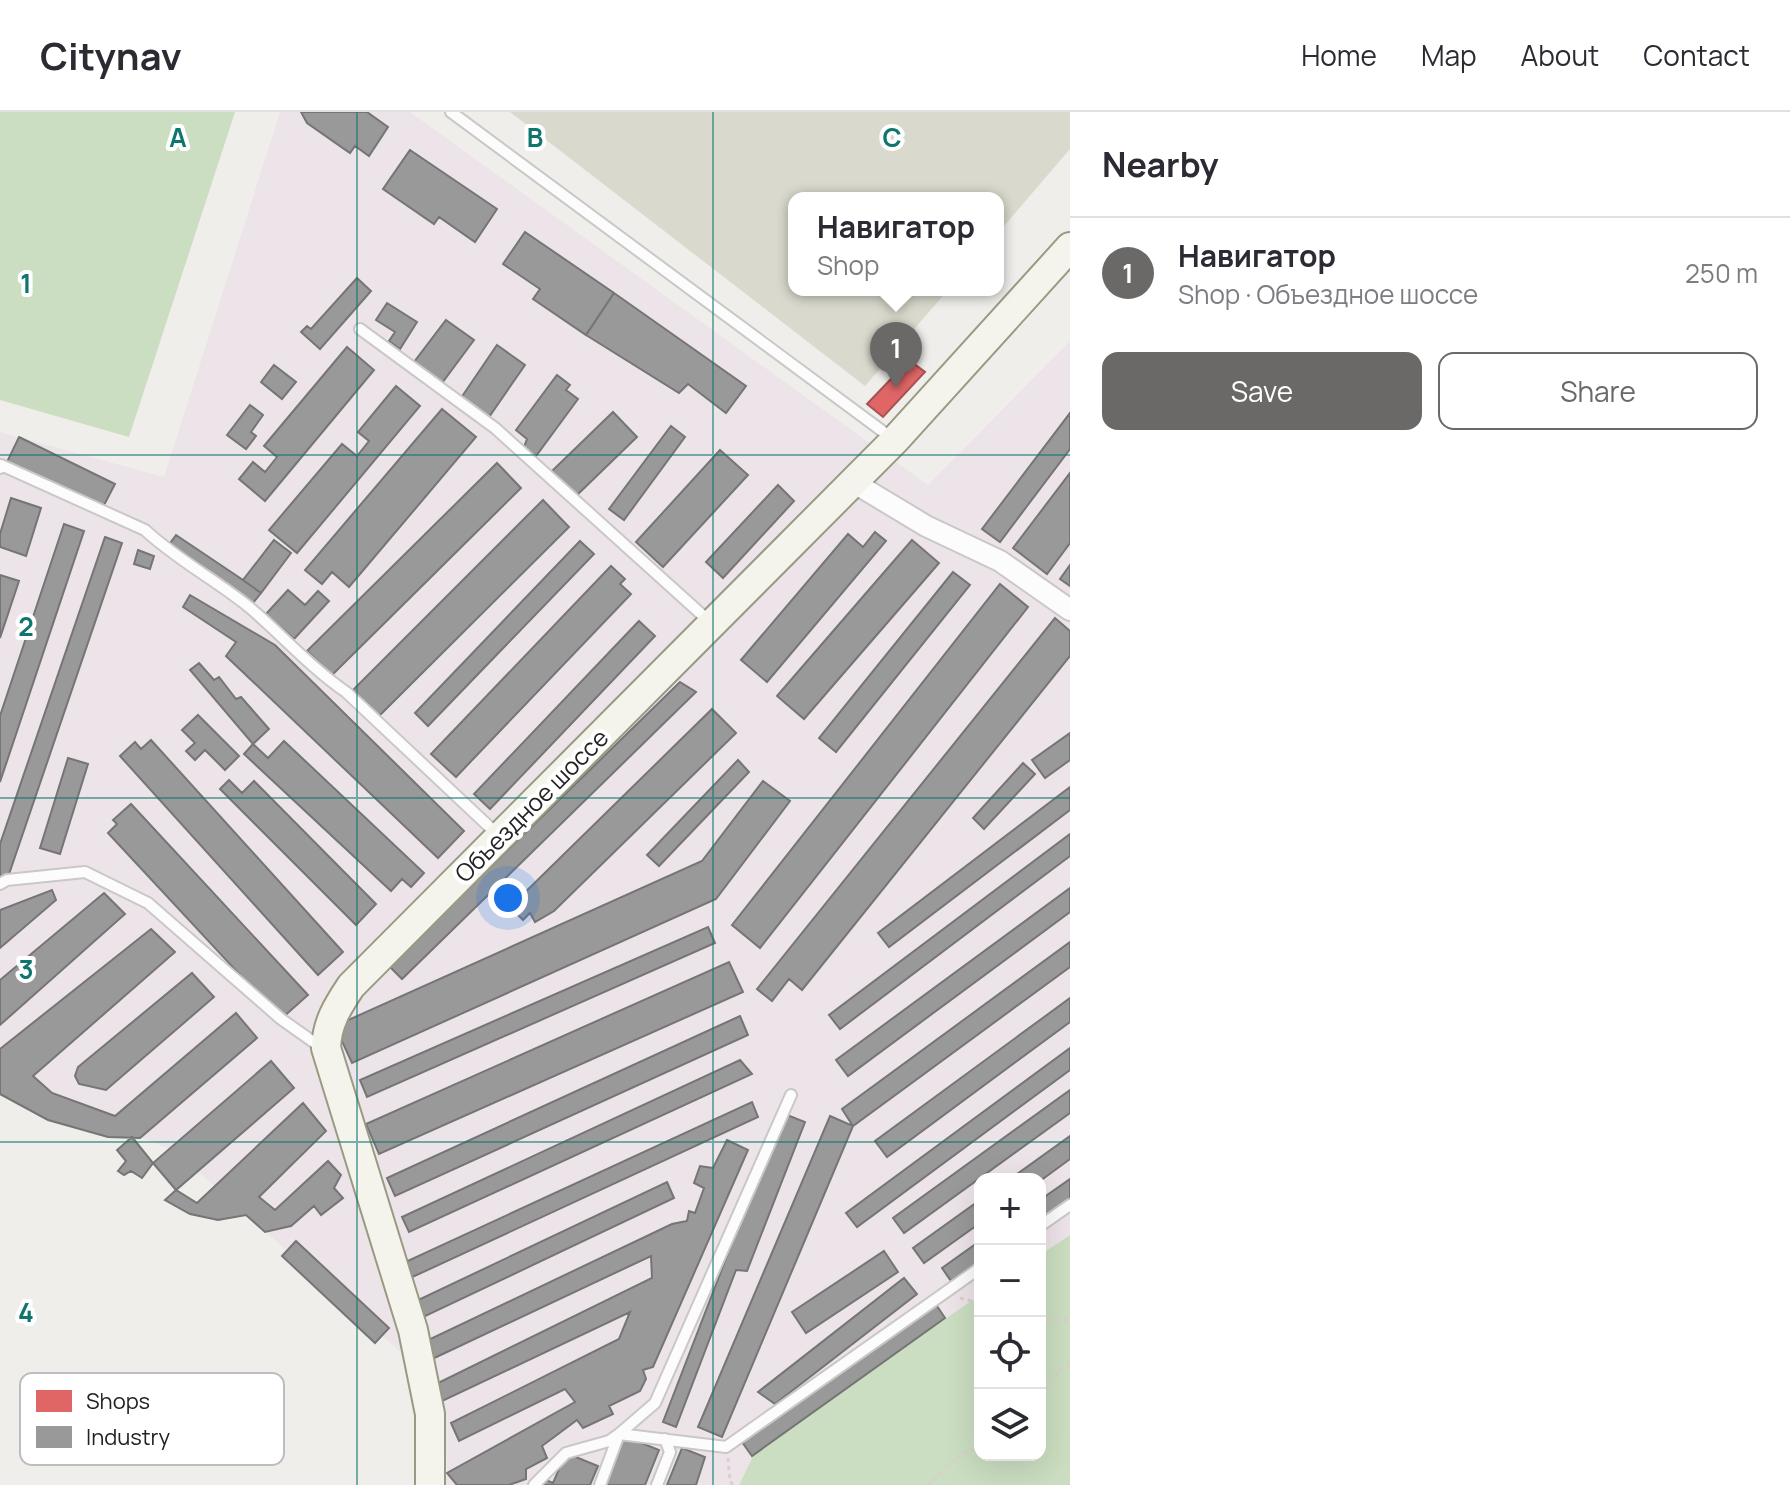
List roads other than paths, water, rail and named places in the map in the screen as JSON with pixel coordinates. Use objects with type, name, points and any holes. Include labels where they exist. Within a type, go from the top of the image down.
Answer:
[{"type":"street","name":"Объездное шоссе","points":[[431,1485],[430,1414],[413,1330],[327,1051],[327,1029],[334,1011],[351,986],[895,440],[1070,247]]},
{"type":"street","points":[[853,482],[926,526],[1000,561],[1070,610]]},
{"type":"lane","points":[[451,112],[895,440]]},
{"type":"lane","points":[[360,329],[495,428],[712,624]]},
{"type":"lane","points":[[0,468],[1,465],[145,530],[246,605],[325,677],[346,692],[499,837]]},
{"type":"lane","points":[[0,884],[7,880],[85,872],[148,903],[281,1019],[327,1051]]},
{"type":"lane","points":[[534,1485],[566,1453],[609,1441],[655,1403],[791,1095]]},
{"type":"lane","points":[[1046,1222],[1070,1205]]},
{"type":"lane","points":[[619,1434],[726,1447],[974,1272]]},
{"type":"lane","points":[[600,1485],[619,1434]]},
{"type":"lane","points":[[657,1485],[670,1452],[665,1439]]},
{"type":"place","name":"Навигатор","points":[[896,388]]}]
